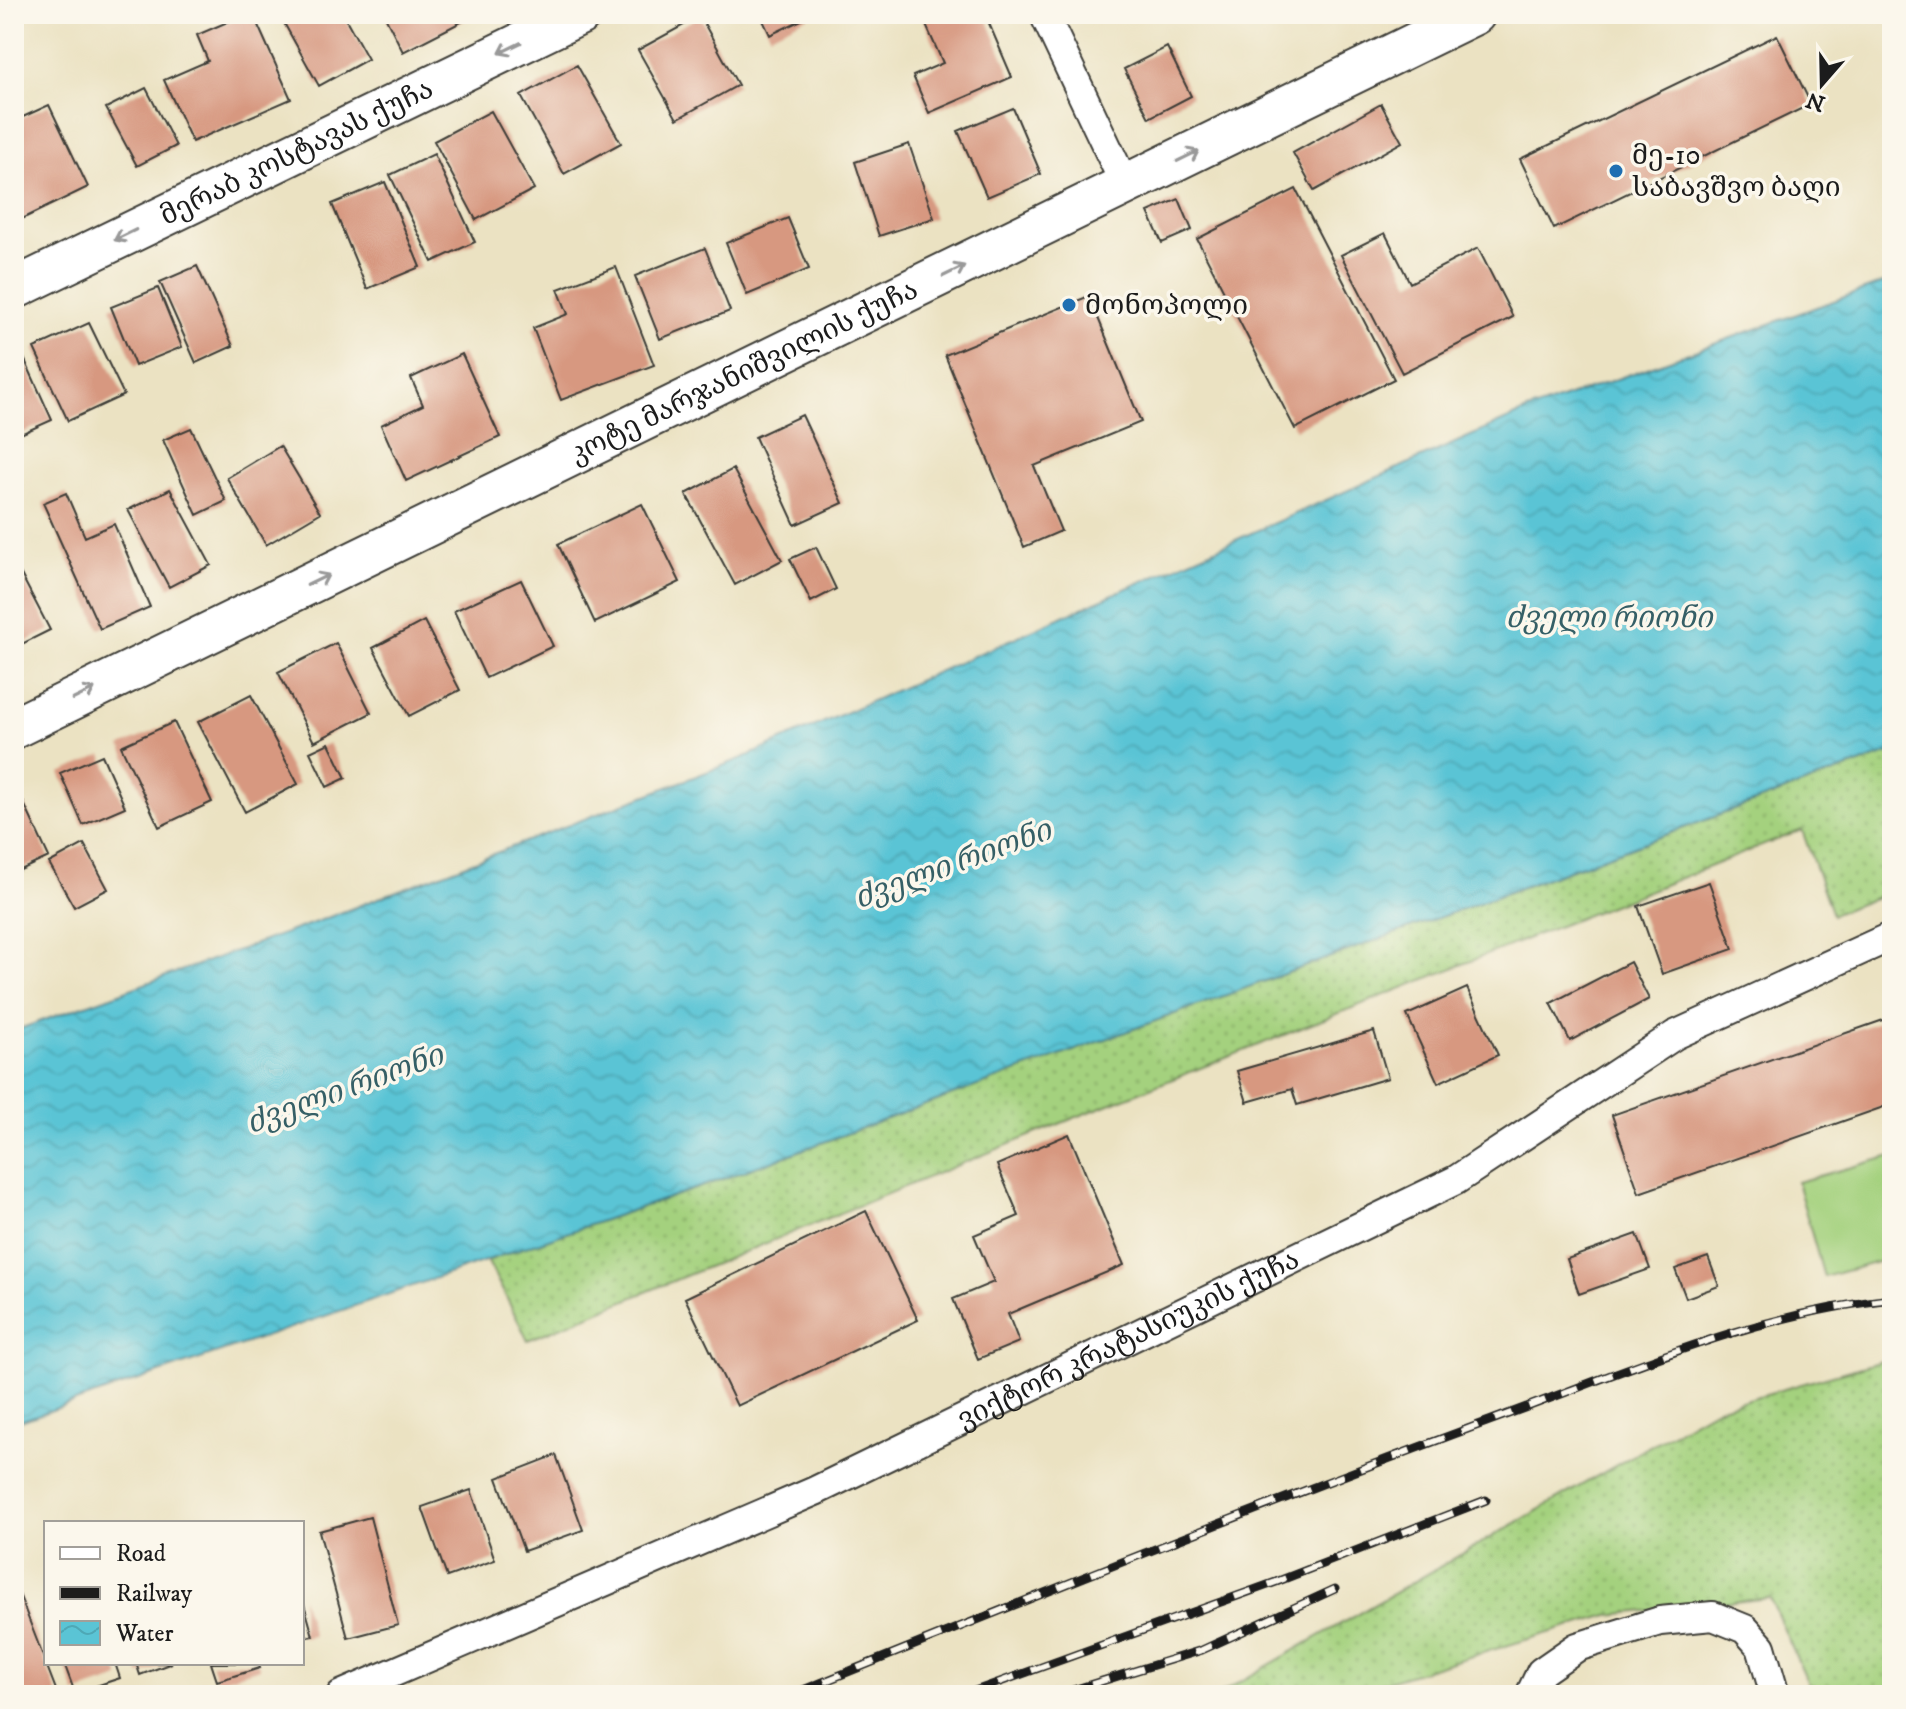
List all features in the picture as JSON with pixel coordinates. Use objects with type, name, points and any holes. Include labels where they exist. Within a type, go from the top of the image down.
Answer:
[{"type":"street","name":"მერაბ კოსტავას ქუჩა","points":[[14,289],[581,14]]},
{"type":"street","points":[[1044,14],[1126,187]]},
{"type":"street","name":"კოტე მარჯანიშვილის ქუჩა","points":[[14,728],[1475,14]]},
{"type":"street","name":"ვიქტორ კრატასიუკის ქუჩა","points":[[341,1695],[815,1491],[1456,1180],[1675,1035],[1892,936]]},
{"type":"street","points":[[1529,1694],[1541,1672],[1577,1647],[1660,1621],[1713,1616],[1745,1629],[1761,1647],[1775,1695]]},
{"type":"green space","points":[[1892,752],[1892,891],[1832,915],[1802,830],[1069,1120],[528,1340],[487,1260],[706,1185]]},
{"type":"green space","points":[[1892,1156],[1892,1258],[1824,1277],[1797,1182]]},
{"type":"green space","points":[[1892,1358],[1892,1695],[1813,1695],[1770,1598],[1609,1615],[1342,1695],[1217,1695],[1714,1409]]},
{"type":"water","name":"ძველი რიონი","points":[[1892,280],[1892,752],[706,1185],[14,1423],[14,1031],[319,921],[743,758],[1525,412]]},
{"type":"building","points":[[246,14],[253,14],[291,99],[192,142],[164,80],[208,61],[197,35]]},
{"type":"building","points":[[279,14],[343,14],[368,59],[319,86]]},
{"type":"building","points":[[384,14],[464,14],[467,19],[403,52]]},
{"type":"building","points":[[760,14],[814,14],[770,35]]},
{"type":"building","points":[[921,14],[985,14],[1012,77],[929,113],[913,76],[943,63]]},
{"type":"building","points":[[700,16],[738,85],[677,119],[638,50]]},
{"type":"building","points":[[1777,35],[1811,104],[1554,229],[1520,159]]},
{"type":"building","points":[[1167,47],[1191,96],[1149,118],[1124,69]]},
{"type":"building","points":[[577,65],[621,143],[564,174],[521,96]]},
{"type":"building","points":[[146,88],[176,146],[137,166],[106,108]]},
{"type":"building","points":[[1381,104],[1402,142],[1314,191],[1293,153]]},
{"type":"building","points":[[49,105],[88,187],[14,223],[14,121]]},
{"type":"building","points":[[1013,108],[1041,174],[987,197],[958,131]]},
{"type":"building","points":[[491,111],[534,189],[476,220],[434,141]]},
{"type":"building","points":[[909,144],[934,218],[879,236],[855,162]]},
{"type":"building","points":[[434,154],[475,242],[432,262],[390,175]]},
{"type":"building","points":[[385,182],[420,267],[367,289],[332,204]]},
{"type":"building","points":[[1296,189],[1394,379],[1295,429],[1197,239]]},
{"type":"building","points":[[1179,199],[1192,230],[1162,243],[1148,212]]},
{"type":"building","points":[[788,218],[809,269],[747,295],[726,243]]},
{"type":"building","points":[[1385,233],[1410,283],[1478,248],[1513,317],[1402,373],[1341,255]]},
{"type":"building","points":[[705,248],[730,311],[660,339],[635,276]]},
{"type":"building","points":[[197,266],[233,346],[196,363],[160,282]]},
{"type":"building","points":[[616,267],[654,365],[561,400],[533,328],[568,314],[558,289]]},
{"type":"building","points":[[158,288],[182,347],[135,366],[111,307]]},
{"type":"building","points":[[1089,296],[1141,422],[1034,466],[1061,531],[1024,547],[945,355]]},
{"type":"building","points":[[89,323],[124,395],[68,421],[34,348]]},
{"type":"building","points":[[462,354],[500,437],[406,481],[381,425],[423,405],[411,378]]},
{"type":"building","points":[[24,358],[52,420],[14,437],[14,362]]},
{"type":"building","points":[[802,415],[843,503],[795,525],[755,437]]},
{"type":"building","points":[[191,428],[226,501],[197,515],[163,440]]},
{"type":"building","points":[[280,446],[320,513],[266,545],[227,478]]},
{"type":"building","points":[[733,469],[782,560],[735,585],[686,494]]},
{"type":"building","points":[[170,489],[211,565],[169,587],[128,510]]},
{"type":"building","points":[[66,493],[85,537],[114,524],[150,607],[100,629],[43,503]]},
{"type":"building","points":[[642,504],[680,582],[595,623],[558,544]]},
{"type":"building","points":[[816,547],[836,589],[811,602],[790,559]]},
{"type":"building","points":[[14,561],[50,630],[14,648]]},
{"type":"building","points":[[521,580],[553,646],[486,678],[454,611]]},
{"type":"building","points":[[424,621],[460,690],[409,716],[373,648]]},
{"type":"building","points":[[336,643],[371,713],[314,742],[278,672]]},
{"type":"building","points":[[251,695],[298,784],[245,812],[198,722]]},
{"type":"building","points":[[174,722],[212,802],[159,827],[121,746]]},
{"type":"building","points":[[329,743],[346,778],[327,787],[310,752]]},
{"type":"building","points":[[102,755],[125,807],[83,825],[60,773]]},
{"type":"building","points":[[21,797],[49,857],[14,873],[14,800]]},
{"type":"building","points":[[84,844],[108,889],[74,907],[49,863]]},
{"type":"building","points":[[1709,882],[1733,949],[1662,974],[1638,906]]},
{"type":"building","points":[[1630,962],[1649,999],[1570,1041],[1551,1003]]},
{"type":"building","points":[[1467,988],[1498,1055],[1438,1083],[1407,1015]]},
{"type":"building","points":[[1892,1017],[1892,1104],[1639,1193],[1612,1115]]},
{"type":"building","points":[[1374,1031],[1388,1078],[1297,1105],[1292,1089],[1247,1102],[1237,1071]]},
{"type":"building","points":[[1069,1134],[1124,1265],[1008,1314],[1019,1342],[978,1359],[953,1299],[994,1282],[974,1235],[1019,1216],[997,1165]]},
{"type":"building","points":[[866,1211],[918,1320],[737,1406],[685,1298]]},
{"type":"building","points":[[1637,1234],[1650,1269],[1579,1294],[1567,1259]]},
{"type":"building","points":[[1708,1257],[1719,1286],[1686,1298],[1675,1269]]},
{"type":"building","points":[[556,1455],[583,1530],[524,1551],[497,1478]]},
{"type":"building","points":[[471,1490],[495,1560],[447,1577],[422,1507]]},
{"type":"building","points":[[370,1517],[398,1625],[348,1638],[319,1531]]},
{"type":"building","points":[[14,1581],[58,1695],[14,1695]]},
{"type":"building","points":[[304,1604],[313,1636],[304,1638]]},
{"type":"building","points":[[65,1665],[116,1665],[120,1678],[75,1693]]},
{"type":"building","points":[[137,1665],[167,1665],[140,1675]]},
{"type":"building","points":[[212,1665],[259,1665],[260,1668],[217,1681]]},
{"type":"railway","points":[[791,1695],[1233,1519],[1644,1363],[1791,1317],[1892,1299]]},
{"type":"railway","points":[[964,1695],[1276,1582],[1486,1500]]},
{"type":"railway","points":[[1057,1695],[1202,1650],[1335,1589]]},
{"type":"place","name":"მე-10 საბავშვო ბაღი","points":[[1616,171]]},
{"type":"place","name":"მონოპოლი","points":[[1069,305]]}]
